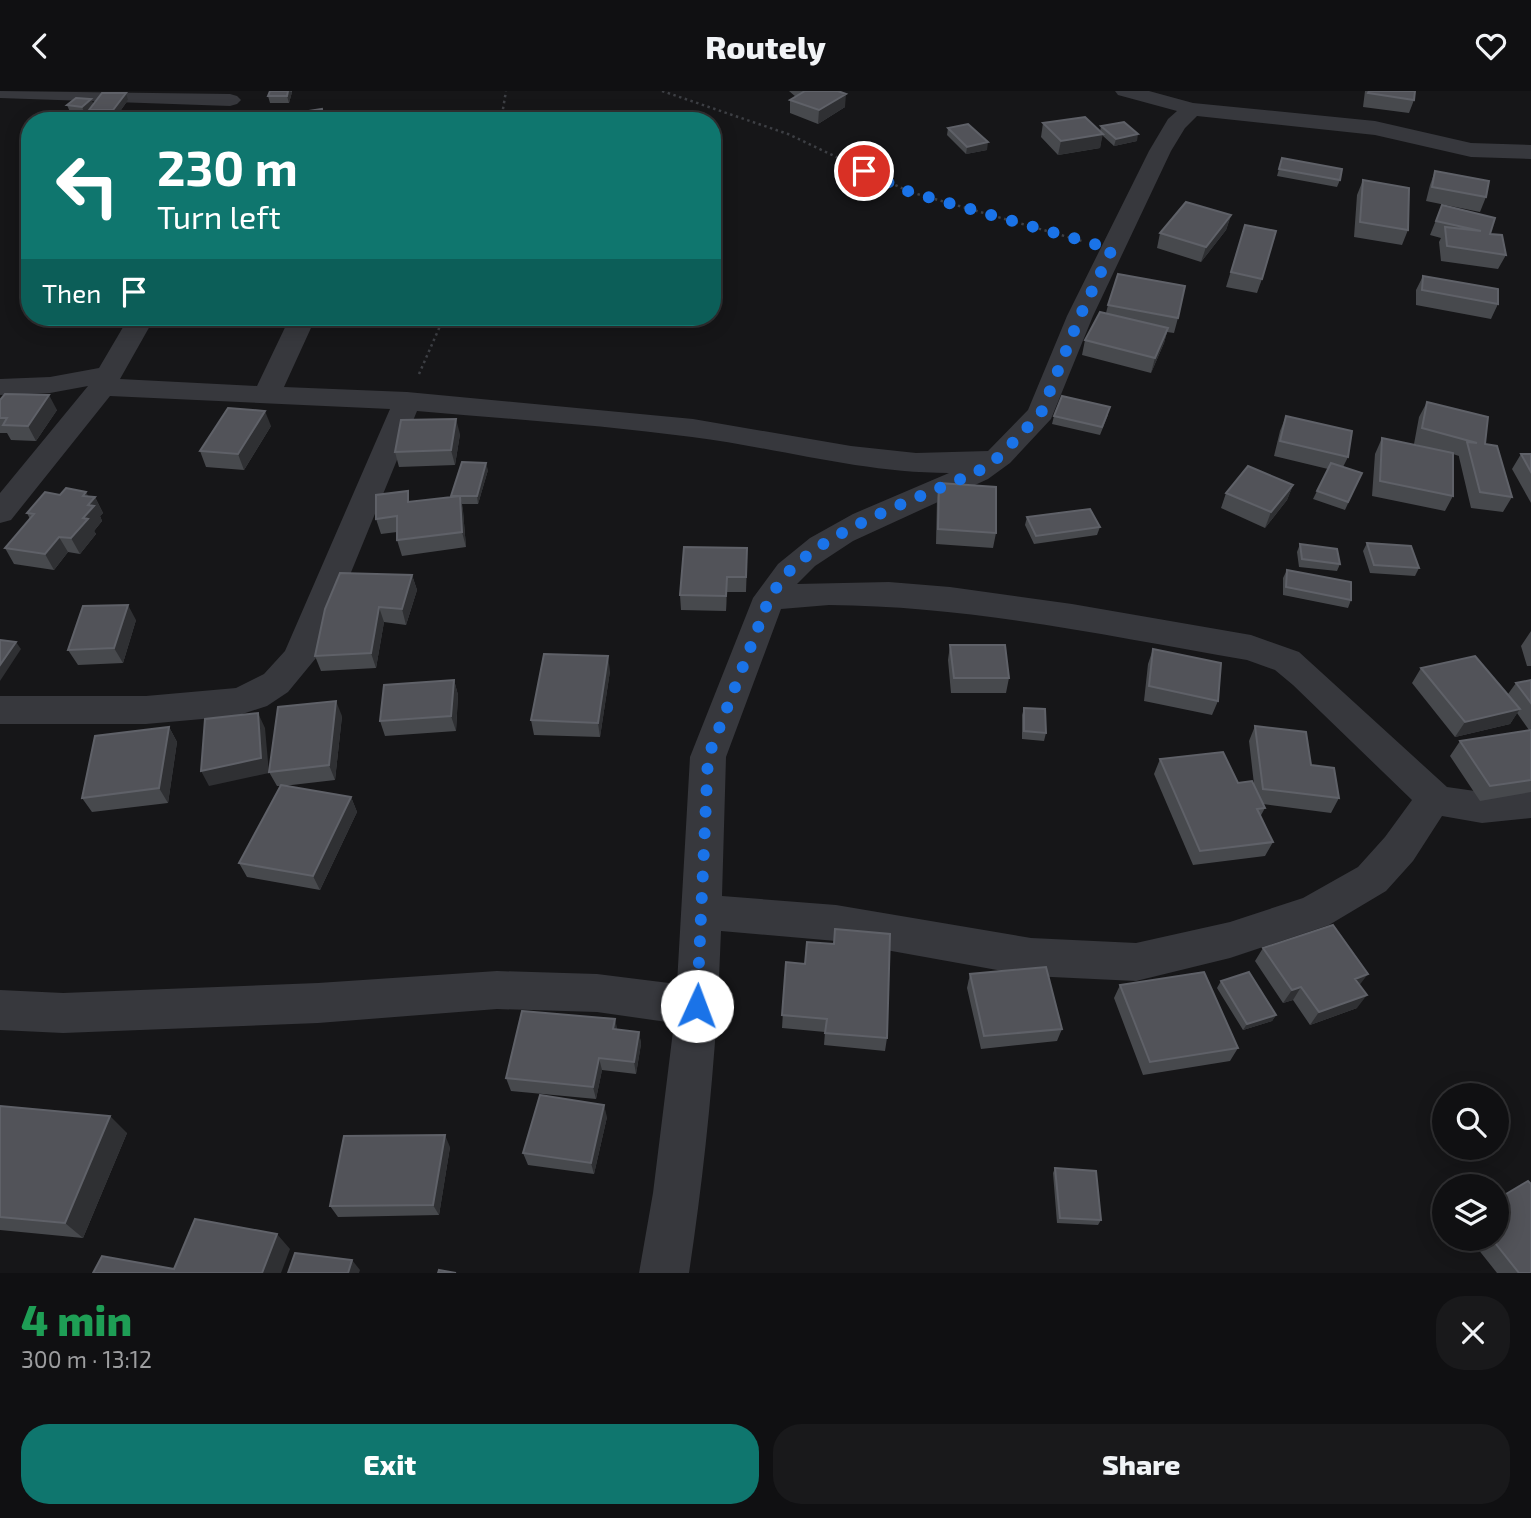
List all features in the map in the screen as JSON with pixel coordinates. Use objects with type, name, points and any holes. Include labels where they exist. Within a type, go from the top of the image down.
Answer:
[{"type":"street","points":[[1125,91],[1192,109],[1375,128],[1471,150],[1531,152]]},
{"type":"street","points":[[0,92],[233,96],[225,112]]},
{"type":"street","points":[[664,1273],[677,1193],[697,1006],[708,757],[769,599],[778,584],[804,557],[839,534],[977,472],[1000,456],[1041,413],[1080,316],[1160,151],[1176,124],[1192,109]]},
{"type":"street","points":[[0,513],[105,381],[137,326]]},
{"type":"street","points":[[266,395],[299,326]]},
{"type":"street","points":[[0,387],[105,381],[266,395],[407,401],[693,428],[851,455],[916,463],[956,463],[1000,456]]},
{"type":"street","points":[[0,710],[55,712],[214,706],[255,696],[276,683],[299,658],[407,401]]},
{"type":"street","points":[[769,599],[809,593],[862,593],[982,603],[1251,648],[1287,661],[1306,676],[1434,798],[1457,807],[1482,809],[1531,803]]},
{"type":"street","points":[[700,912],[836,923],[1031,957],[1136,962],[1230,940],[1315,912],[1372,879],[1399,849],[1434,798]]},
{"type":"street","points":[[0,1010],[77,1013],[318,1003],[497,990],[597,993],[697,1006]]},
{"type":"path","points":[[502,112],[506,91]]},
{"type":"path","points":[[662,91],[788,134],[910,192],[1112,249]]},
{"type":"path","points":[[407,401],[440,326]]},
{"type":"building","points":[[270,91],[288,91],[287,96],[268,96]]},
{"type":"building","points":[[805,91],[838,91],[846,94],[819,110],[790,100]]},
{"type":"building","points":[[1415,91],[1414,100],[1368,93]]},
{"type":"building","points":[[102,93],[126,93],[113,110],[89,110]]},
{"type":"building","points":[[76,98],[91,99],[82,107],[67,105]]},
{"type":"building","points":[[1085,117],[1103,134],[1061,141],[1043,123]]},
{"type":"building","points":[[1124,122],[1138,134],[1116,139],[1101,126]]},
{"type":"building","points":[[968,124],[988,142],[967,147],[948,128]]},
{"type":"building","points":[[1282,158],[1342,169],[1340,180],[1279,169]]},
{"type":"building","points":[[1435,171],[1489,181],[1486,197],[1432,187]]},
{"type":"building","points":[[1363,180],[1409,188],[1408,230],[1360,222]]},
{"type":"building","points":[[1186,202],[1231,215],[1206,247],[1160,233]]},
{"type":"building","points":[[1442,205],[1495,218],[1490,234],[1502,235],[1506,255],[1447,246],[1445,227],[1481,231],[1436,221]]},
{"type":"building","points":[[1245,225],[1276,231],[1262,279],[1231,272]]},
{"type":"building","points":[[1118,274],[1185,286],[1178,318],[1108,305]]},
{"type":"building","points":[[1423,276],[1498,289],[1498,304],[1422,290]]},
{"type":"building","points":[[1100,312],[1168,328],[1155,358],[1085,340]]},
{"type":"building","points":[[5,394],[49,395],[28,426],[3,425],[7,418],[0,418],[0,400]]},
{"type":"building","points":[[1062,396],[1110,407],[1102,427],[1054,416]]},
{"type":"building","points":[[1427,402],[1488,417],[1485,444],[1497,446],[1512,497],[1480,492],[1467,442],[1477,443],[1422,428]]},
{"type":"building","points":[[228,408],[265,411],[238,454],[200,451]]},
{"type":"building","points":[[1286,416],[1352,431],[1348,457],[1280,441]]},
{"type":"building","points":[[456,419],[451,450],[395,452],[401,420]]},
{"type":"building","points":[[1382,438],[1453,453],[1453,496],[1380,481]]},
{"type":"building","points":[[1521,454],[1531,454],[1531,472]]},
{"type":"building","points":[[462,462],[486,463],[477,496],[451,496]]},
{"type":"building","points":[[1331,463],[1362,473],[1348,502],[1317,491]]},
{"type":"building","points":[[1248,466],[1293,485],[1271,512],[1226,493]]},
{"type":"building","points":[[939,483],[996,487],[996,533],[938,529]]},
{"type":"building","points":[[66,488],[86,492],[83,496],[95,497],[88,505],[94,506],[83,518],[88,519],[71,538],[59,537],[45,554],[5,548],[34,514],[27,513],[45,492],[60,495]]},
{"type":"building","points":[[408,491],[408,502],[460,496],[462,532],[397,540],[397,516],[376,519],[376,495]]},
{"type":"building","points":[[1090,509],[1100,527],[1036,536],[1027,517]]},
{"type":"building","points":[[1367,543],[1411,546],[1419,568],[1374,565]]},
{"type":"building","points":[[1300,544],[1337,549],[1340,564],[1302,559]]},
{"type":"building","points":[[684,547],[747,548],[746,577],[727,577],[726,596],[680,595]]},
{"type":"building","points":[[1287,570],[1351,582],[1351,600],[1286,587]]},
{"type":"building","points":[[340,573],[412,575],[402,609],[379,607],[371,653],[315,656],[325,609]]},
{"type":"building","points":[[128,605],[114,648],[68,650],[83,606]]},
{"type":"building","points":[[0,640],[16,642],[0,665]]},
{"type":"building","points":[[950,645],[1005,645],[1009,678],[954,678]]},
{"type":"building","points":[[1153,649],[1221,663],[1218,701],[1149,686]]},
{"type":"building","points":[[544,654],[608,656],[598,723],[531,720]]},
{"type":"building","points":[[1475,656],[1520,709],[1465,722],[1421,668]]},
{"type":"building","points":[[454,680],[451,716],[380,721],[384,685]]},
{"type":"building","points":[[1531,680],[1531,703],[1516,683]]},
{"type":"building","points":[[336,701],[329,765],[269,772],[278,707]]},
{"type":"building","points":[[1024,708],[1045,709],[1046,733],[1024,731]]},
{"type":"building","points":[[258,713],[261,758],[201,771],[205,719]]},
{"type":"building","points":[[1255,726],[1306,732],[1311,765],[1334,768],[1339,798],[1263,789]]},
{"type":"building","points":[[169,727],[159,788],[82,798],[95,736]]},
{"type":"building","points":[[1531,730],[1531,780],[1490,786],[1460,741]]},
{"type":"building","points":[[1223,752],[1238,783],[1252,781],[1265,808],[1257,809],[1273,842],[1200,851],[1160,759]]},
{"type":"building","points":[[281,785],[351,797],[313,876],[239,863]]},
{"type":"building","points":[[1333,925],[1368,974],[1355,979],[1367,995],[1319,1012],[1301,987],[1292,990],[1263,948]]},
{"type":"building","points":[[835,929],[890,934],[887,1038],[825,1033],[827,1019],[782,1015],[786,962],[805,964],[807,942],[834,944]]},
{"type":"building","points":[[1046,967],[1062,1029],[984,1036],[970,974]]},
{"type":"building","points":[[1204,972],[1238,1048],[1150,1062],[1120,985]]},
{"type":"building","points":[[1249,972],[1276,1015],[1247,1024],[1221,981]]},
{"type":"building","points":[[522,1011],[615,1019],[613,1029],[639,1032],[634,1062],[599,1058],[593,1087],[506,1078]]},
{"type":"building","points":[[540,1095],[604,1105],[591,1163],[523,1153]]},
{"type":"building","points":[[0,1106],[110,1116],[65,1223],[0,1217]]},
{"type":"building","points":[[445,1135],[433,1205],[330,1206],[344,1136]]},
{"type":"building","points":[[1055,1168],[1096,1171],[1101,1220],[1060,1218]]},
{"type":"building","points":[[1528,1181],[1531,1184],[1531,1273],[1519,1273],[1502,1251],[1509,1251],[1509,1192]]},
{"type":"building","points":[[195,1219],[277,1234],[262,1273],[93,1273],[102,1256],[174,1269]]},
{"type":"building","points":[[295,1253],[352,1260],[348,1273],[288,1273]]},
{"type":"route","points":[[697,1006],[708,757],[737,675],[769,599],[778,584],[804,557],[839,534],[977,472],[994,462],[1025,432],[1041,413],[1080,316],[1112,249],[910,192],[864,171]]}]
